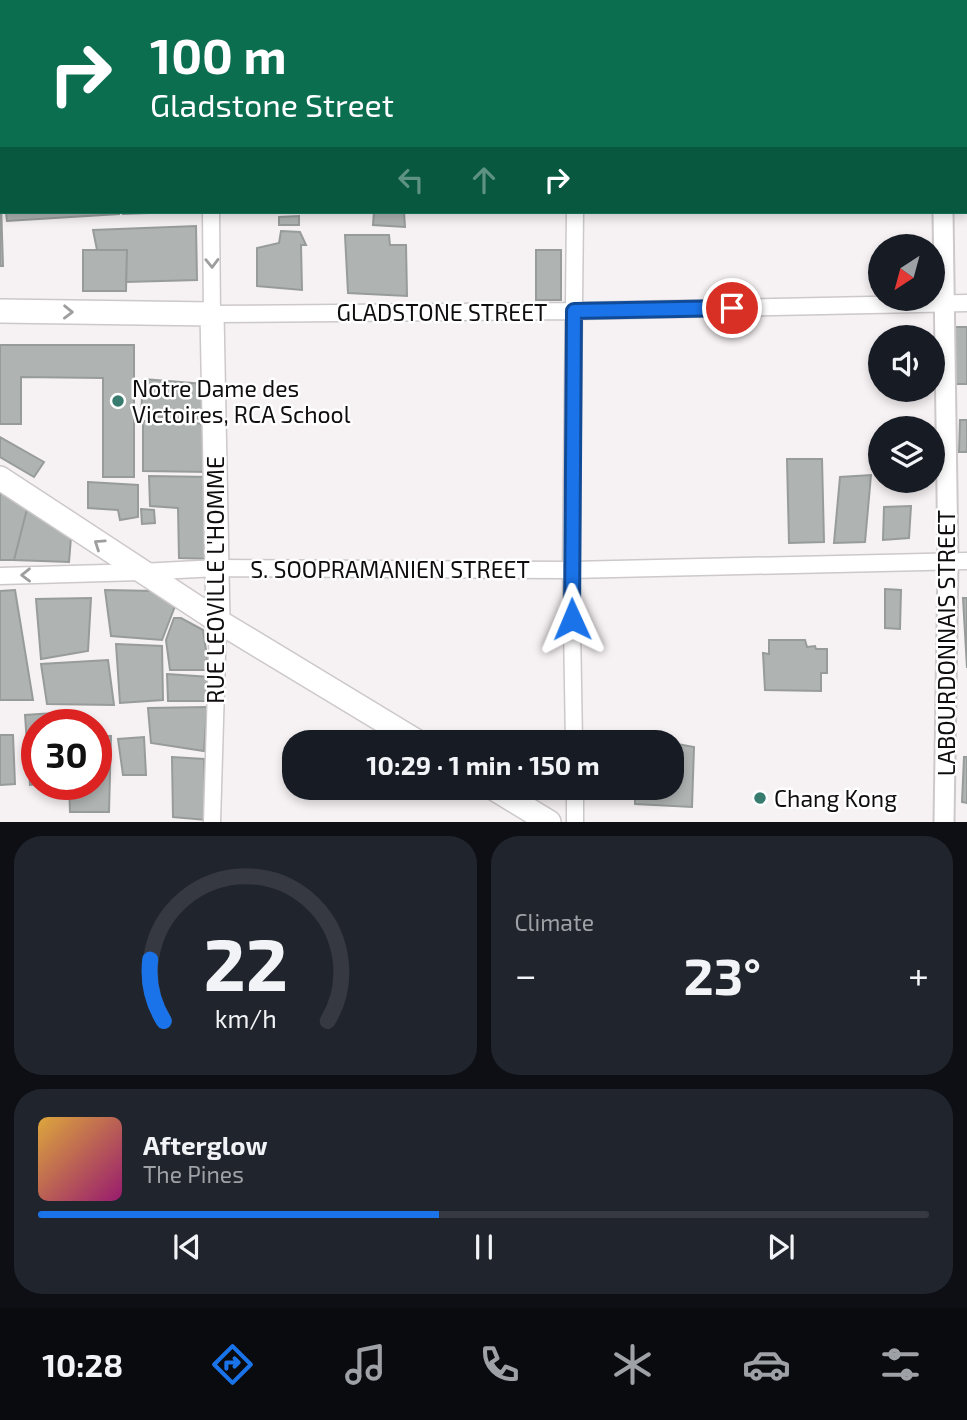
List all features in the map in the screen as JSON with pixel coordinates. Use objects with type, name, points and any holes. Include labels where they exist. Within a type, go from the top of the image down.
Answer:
[{"type":"main road","name":"GLADSTONE STREET","points":[[0,311],[212,313]]},
{"type":"main road","name":"RUE LEOVILLE L'HOMME","points":[[212,313],[218,621]]},
{"type":"main road","points":[[0,478],[218,621],[398,730]]},
{"type":"main road","points":[[514,800],[550,821]]},
{"type":"street","name":"RUE LEOVILLE L'HOMME","points":[[211,214],[212,313]]},
{"type":"street","points":[[574,730],[571,570],[575,214]]},
{"type":"street","name":"LABOURDONNAIS STREET","points":[[943,214],[943,234]]},
{"type":"street","name":"GLADSTONE STREET","points":[[945,303],[967,303]]},
{"type":"street","name":"GLADSTONE STREET","points":[[212,313],[574,311],[868,305]]},
{"type":"street","name":"LABOURDONNAIS STREET","points":[[944,312],[957,561],[944,821]]},
{"type":"street","name":"S. SOOPRAMANIEN STREET","points":[[0,576],[217,568],[571,570],[957,561]]},
{"type":"street","name":"RUE LEOVILLE L'HOMME","points":[[212,821],[218,621]]},
{"type":"street","points":[[575,800],[575,821]]},
{"type":"building","points":[[0,214],[1,214],[3,266],[0,266]]},
{"type":"building","points":[[6,214],[119,214],[7,221]]},
{"type":"building","points":[[374,214],[404,214],[405,227],[373,225]]},
{"type":"building","points":[[299,216],[299,225],[279,225],[279,217]]},
{"type":"building","points":[[196,226],[197,280],[126,282],[127,250],[97,250],[93,230]]},
{"type":"building","points":[[281,231],[300,232],[306,245],[301,245],[302,290],[257,286],[257,248],[279,243]]},
{"type":"building","points":[[345,235],[389,235],[390,245],[406,245],[407,296],[348,293]]},
{"type":"building","points":[[83,250],[127,250],[126,291],[83,291]]},
{"type":"building","points":[[536,250],[561,250],[561,300],[536,300]]},
{"type":"building","points":[[953,327],[967,327],[967,384],[956,384]]},
{"type":"building","name":"Notre Dame des Victoires, RCA School","points":[[0,345],[134,345],[134,477],[103,477],[103,378],[21,377],[21,424],[0,424]]},
{"type":"building","points":[[143,379],[204,384],[204,419],[141,416]]},
{"type":"building","points":[[960,420],[967,420],[967,452],[959,452]]},
{"type":"building","points":[[143,421],[209,424],[208,472],[143,471]]},
{"type":"building","points":[[0,437],[44,462],[34,477],[0,457]]},
{"type":"building","points":[[787,459],[822,459],[824,542],[789,543]]},
{"type":"building","points":[[868,475],[869,493],[865,542],[834,543],[840,477]]},
{"type":"building","points":[[149,476],[209,477],[213,559],[179,558],[178,508],[150,506]]},
{"type":"building","points":[[88,482],[138,485],[138,517],[120,520],[118,510],[88,508]]},
{"type":"building","points":[[0,490],[27,509],[14,560],[0,560]]},
{"type":"building","points":[[911,506],[909,538],[883,540],[884,507]]},
{"type":"building","points":[[27,509],[71,537],[69,562],[14,560]]},
{"type":"building","points":[[141,509],[154,510],[155,523],[142,524]]},
{"type":"building","points":[[885,589],[901,590],[900,629],[885,628]]},
{"type":"building","points":[[15,590],[33,700],[0,700],[0,591]]},
{"type":"building","points":[[105,590],[155,591],[175,606],[162,640],[111,636]]},
{"type":"building","points":[[91,598],[88,651],[41,659],[36,599]]},
{"type":"building","points":[[963,598],[967,598],[967,668]]},
{"type":"building","points":[[174,618],[181,618],[203,630],[209,670],[170,670],[166,640]]},
{"type":"building","points":[[769,640],[805,640],[807,647],[827,649],[827,673],[821,673],[821,691],[765,690],[763,653],[769,654]]},
{"type":"building","points":[[116,644],[162,646],[163,700],[120,703]]},
{"type":"building","points":[[108,660],[114,705],[47,704],[41,664]]},
{"type":"building","points":[[167,674],[210,677],[210,701],[168,701]]},
{"type":"building","points":[[207,707],[204,751],[151,743],[148,708]]},
{"type":"building","points":[[0,735],[13,735],[15,784],[0,785]]},
{"type":"building","points":[[144,737],[146,775],[123,775],[118,739]]},
{"type":"building","points":[[684,745],[694,747],[692,807],[635,804],[635,800],[684,800]]},
{"type":"building","points":[[172,757],[204,759],[206,820],[173,817]]},
{"type":"building","points":[[964,757],[967,757],[967,803],[962,802]]},
{"type":"building","points":[[70,800],[109,800],[109,812],[70,812]]},
{"type":"place","name":"Notre Dame des Victoires, RCA School","points":[[118,401]]},
{"type":"place","name":"Chang Kong","points":[[760,798]]},
{"type":"route","points":[[572,619],[574,311],[732,308]]}]
